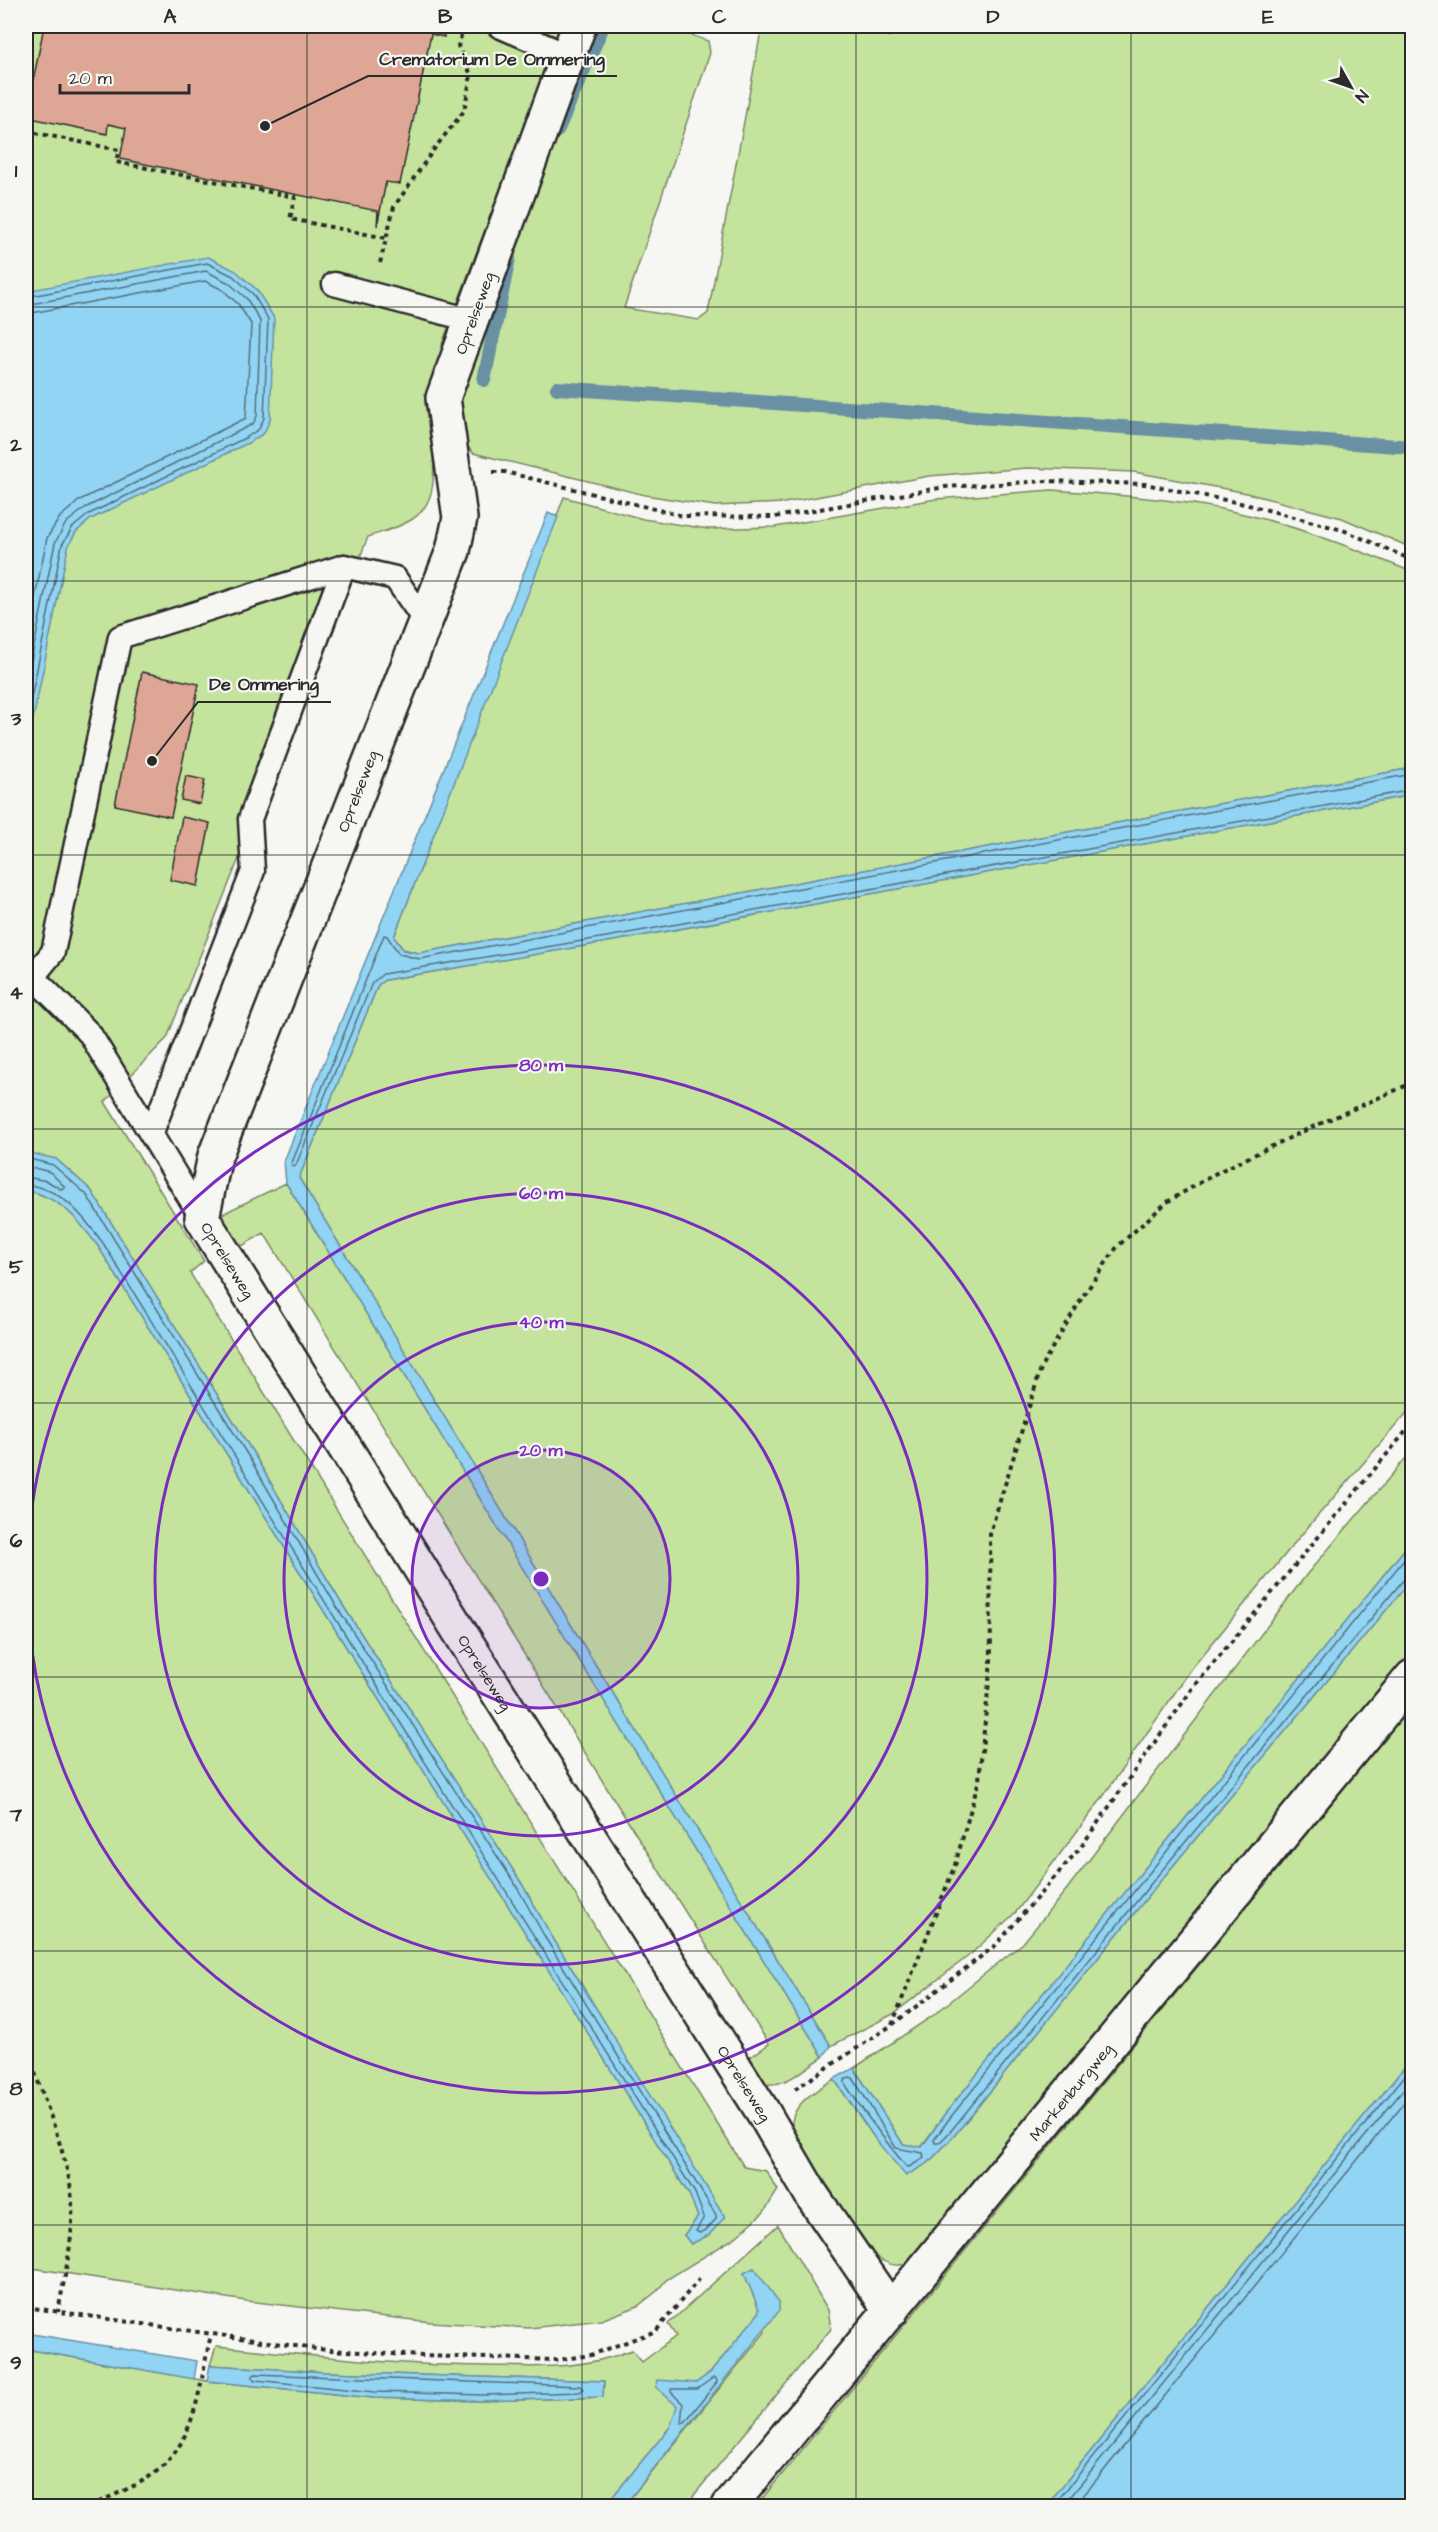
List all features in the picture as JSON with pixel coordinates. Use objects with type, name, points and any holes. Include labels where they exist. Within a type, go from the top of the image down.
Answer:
[{"type":"street","name":"Oprelseweg","points":[[579,26],[443,398],[460,518],[453,551],[215,1156],[202,1218],[472,1652],[763,2112],[811,2194],[891,2311]]},
{"type":"street","name":"Markenburgweg","points":[[729,2506],[1413,1677]]},
{"type":"lane","points":[[499,26],[569,56]]},
{"type":"lane","points":[[334,284],[471,320]]},
{"type":"lane","points":[[152,1132],[253,871],[250,819],[344,566]]},
{"type":"lane","points":[[202,1218],[152,1132],[90,1034],[29,981],[53,952],[120,637],[344,566],[395,578],[424,620]]},
{"type":"path","points":[[371,294],[394,207],[434,149],[464,111],[471,75],[458,46],[464,26]]},
{"type":"path","points":[[26,131],[119,150],[116,162],[295,197],[290,219],[386,238]]},
{"type":"path","points":[[453,473],[505,472],[683,516],[775,517],[945,487],[1047,481],[1145,484],[1245,504],[1342,530],[1413,560]]},
{"type":"path","points":[[892,2025],[955,1865],[979,1780],[991,1661],[990,1533],[1042,1365],[1083,1296],[1117,1246],[1167,1202],[1218,1172],[1413,1083]]},
{"type":"path","points":[[763,2112],[892,2025],[996,1945],[1080,1848],[1192,1689],[1413,1424]]},
{"type":"path","points":[[26,2047],[68,2176],[71,2215],[69,2253],[58,2312]]},
{"type":"path","points":[[26,2307],[316,2349],[421,2356],[557,2360],[591,2355],[656,2331],[700,2278]]},
{"type":"path","points":[[91,2506],[155,2473],[172,2458],[189,2429],[198,2399],[211,2335]]},
{"type":"green space","points":[[26,26],[562,26],[442,344],[447,354],[435,390],[431,412],[434,470],[429,499],[422,511],[411,520],[368,537],[167,1038],[105,1102],[204,1261],[190,1273],[744,2167],[766,2171],[778,2190],[764,2212],[736,2237],[666,2280],[657,2291],[638,2306],[601,2320],[530,2328],[431,2322],[246,2301],[26,2267],[26,1190],[59,1204],[83,1227],[98,1246],[690,2196],[698,2217],[684,2235],[691,2244],[709,2235],[724,2217],[522,1884],[340,1601],[255,1456],[91,1190],[56,1159],[26,1161]]},
{"type":"green space","points":[[587,26],[666,26],[708,41],[710,53],[624,308],[699,320],[708,313],[762,26],[840,26],[890,35],[892,26],[1408,26],[1412,31],[1412,548],[1342,518],[1242,492],[1134,472],[1027,468],[929,476],[784,503],[715,506],[645,495],[473,453],[462,440],[457,386]]},
{"type":"green space","points":[[1052,490],[1175,501],[1248,515],[1311,533],[1412,572],[1412,768],[419,953],[403,949],[394,937],[564,497],[643,519],[708,529],[775,527],[936,499]]},
{"type":"green space","points":[[1412,795],[1412,1407],[1302,1534],[1192,1668],[1100,1801],[1016,1912],[971,1954],[893,2014],[831,2046],[299,1178],[378,985],[385,980],[613,941]]},
{"type":"green space","points":[[286,1183],[823,2057],[792,2078],[775,2084],[766,2084],[756,2080],[750,2073],[743,2062],[769,2044],[608,1790],[264,1233],[237,1249],[220,1215]]},
{"type":"green space","points":[[1412,1451],[1412,1540],[944,2115],[921,2147],[903,2144],[854,2068],[931,2017],[1023,1943],[1067,1889],[1307,1574]]},
{"type":"green space","points":[[1412,1579],[1412,1652],[920,2251],[906,2263],[899,2265],[880,2260],[868,2251],[797,2140],[792,2124],[797,2108],[808,2097],[834,2079],[876,2140],[928,2163],[954,2136],[1162,1879]]},
{"type":"green space","points":[[1412,1705],[1412,2058],[1046,2506],[756,2506]]},
{"type":"green space","points":[[778,2225],[828,2310],[831,2329],[685,2506],[624,2506],[765,2332],[754,2268],[744,2273],[759,2309],[758,2314],[711,2372],[696,2383],[656,2387],[678,2406],[670,2427],[605,2506],[26,2506],[26,2349],[207,2381],[374,2398],[483,2401],[603,2397],[604,2381],[326,2372],[210,2365],[216,2346],[386,2362],[527,2367],[578,2364],[632,2350],[642,2362],[676,2336],[668,2324]]},
{"type":"water","points":[[208,257],[236,271],[257,290],[274,318],[270,420],[264,433],[250,442],[91,519],[76,532],[68,547],[26,754],[26,291]]},
{"type":"water","points":[[548,513],[558,517],[394,937],[403,950],[419,953],[1412,768],[1412,795],[613,941],[385,980],[378,985],[299,1178],[831,2046],[823,2057],[286,1183],[284,1161]]},
{"type":"water","points":[[26,1152],[56,1159],[91,1190],[255,1456],[340,1601],[522,1884],[725,2217],[709,2235],[691,2244],[684,2235],[698,2217],[690,2196],[98,1246],[67,1210],[49,1198],[26,1190]]},
{"type":"water","points":[[1412,1540],[1412,1579],[1162,1879],[954,2136],[928,2163],[906,2176],[876,2140],[834,2079],[854,2068],[903,2144],[922,2147],[944,2115]]},
{"type":"water","points":[[1412,2058],[1412,2506],[1046,2506]]},
{"type":"water","points":[[754,2268],[779,2302],[779,2311],[624,2506],[605,2506],[670,2427],[677,2406],[656,2387],[658,2380],[696,2383],[711,2372],[758,2314],[759,2309],[744,2273]]},
{"type":"water","points":[[26,2333],[197,2361],[194,2379],[26,2349]]},
{"type":"water","points":[[210,2365],[326,2372],[604,2381],[603,2397],[483,2401],[374,2398],[207,2381]]},
{"type":"building","points":[[44,26],[399,26],[444,34],[444,37],[431,34],[400,184],[386,182],[377,226],[378,211],[120,159],[126,128],[108,124],[107,134],[26,117]]},
{"type":"building","points":[[840,26],[892,26],[890,36]]},
{"type":"building","points":[[142,672],[199,684],[171,817],[115,805]]},
{"type":"building","points":[[186,776],[205,780],[200,804],[181,800]]},
{"type":"building","points":[[182,817],[210,823],[198,886],[170,880]]},
{"type":"waterway","points":[[557,131],[603,26]]},
{"type":"waterway","points":[[484,380],[509,258]]},
{"type":"waterway","points":[[557,388],[1412,447]]},
{"type":"place","name":"Crematorium De Ommering","points":[[265,126]]},
{"type":"place","name":"De Ommering","points":[[152,761]]}]
